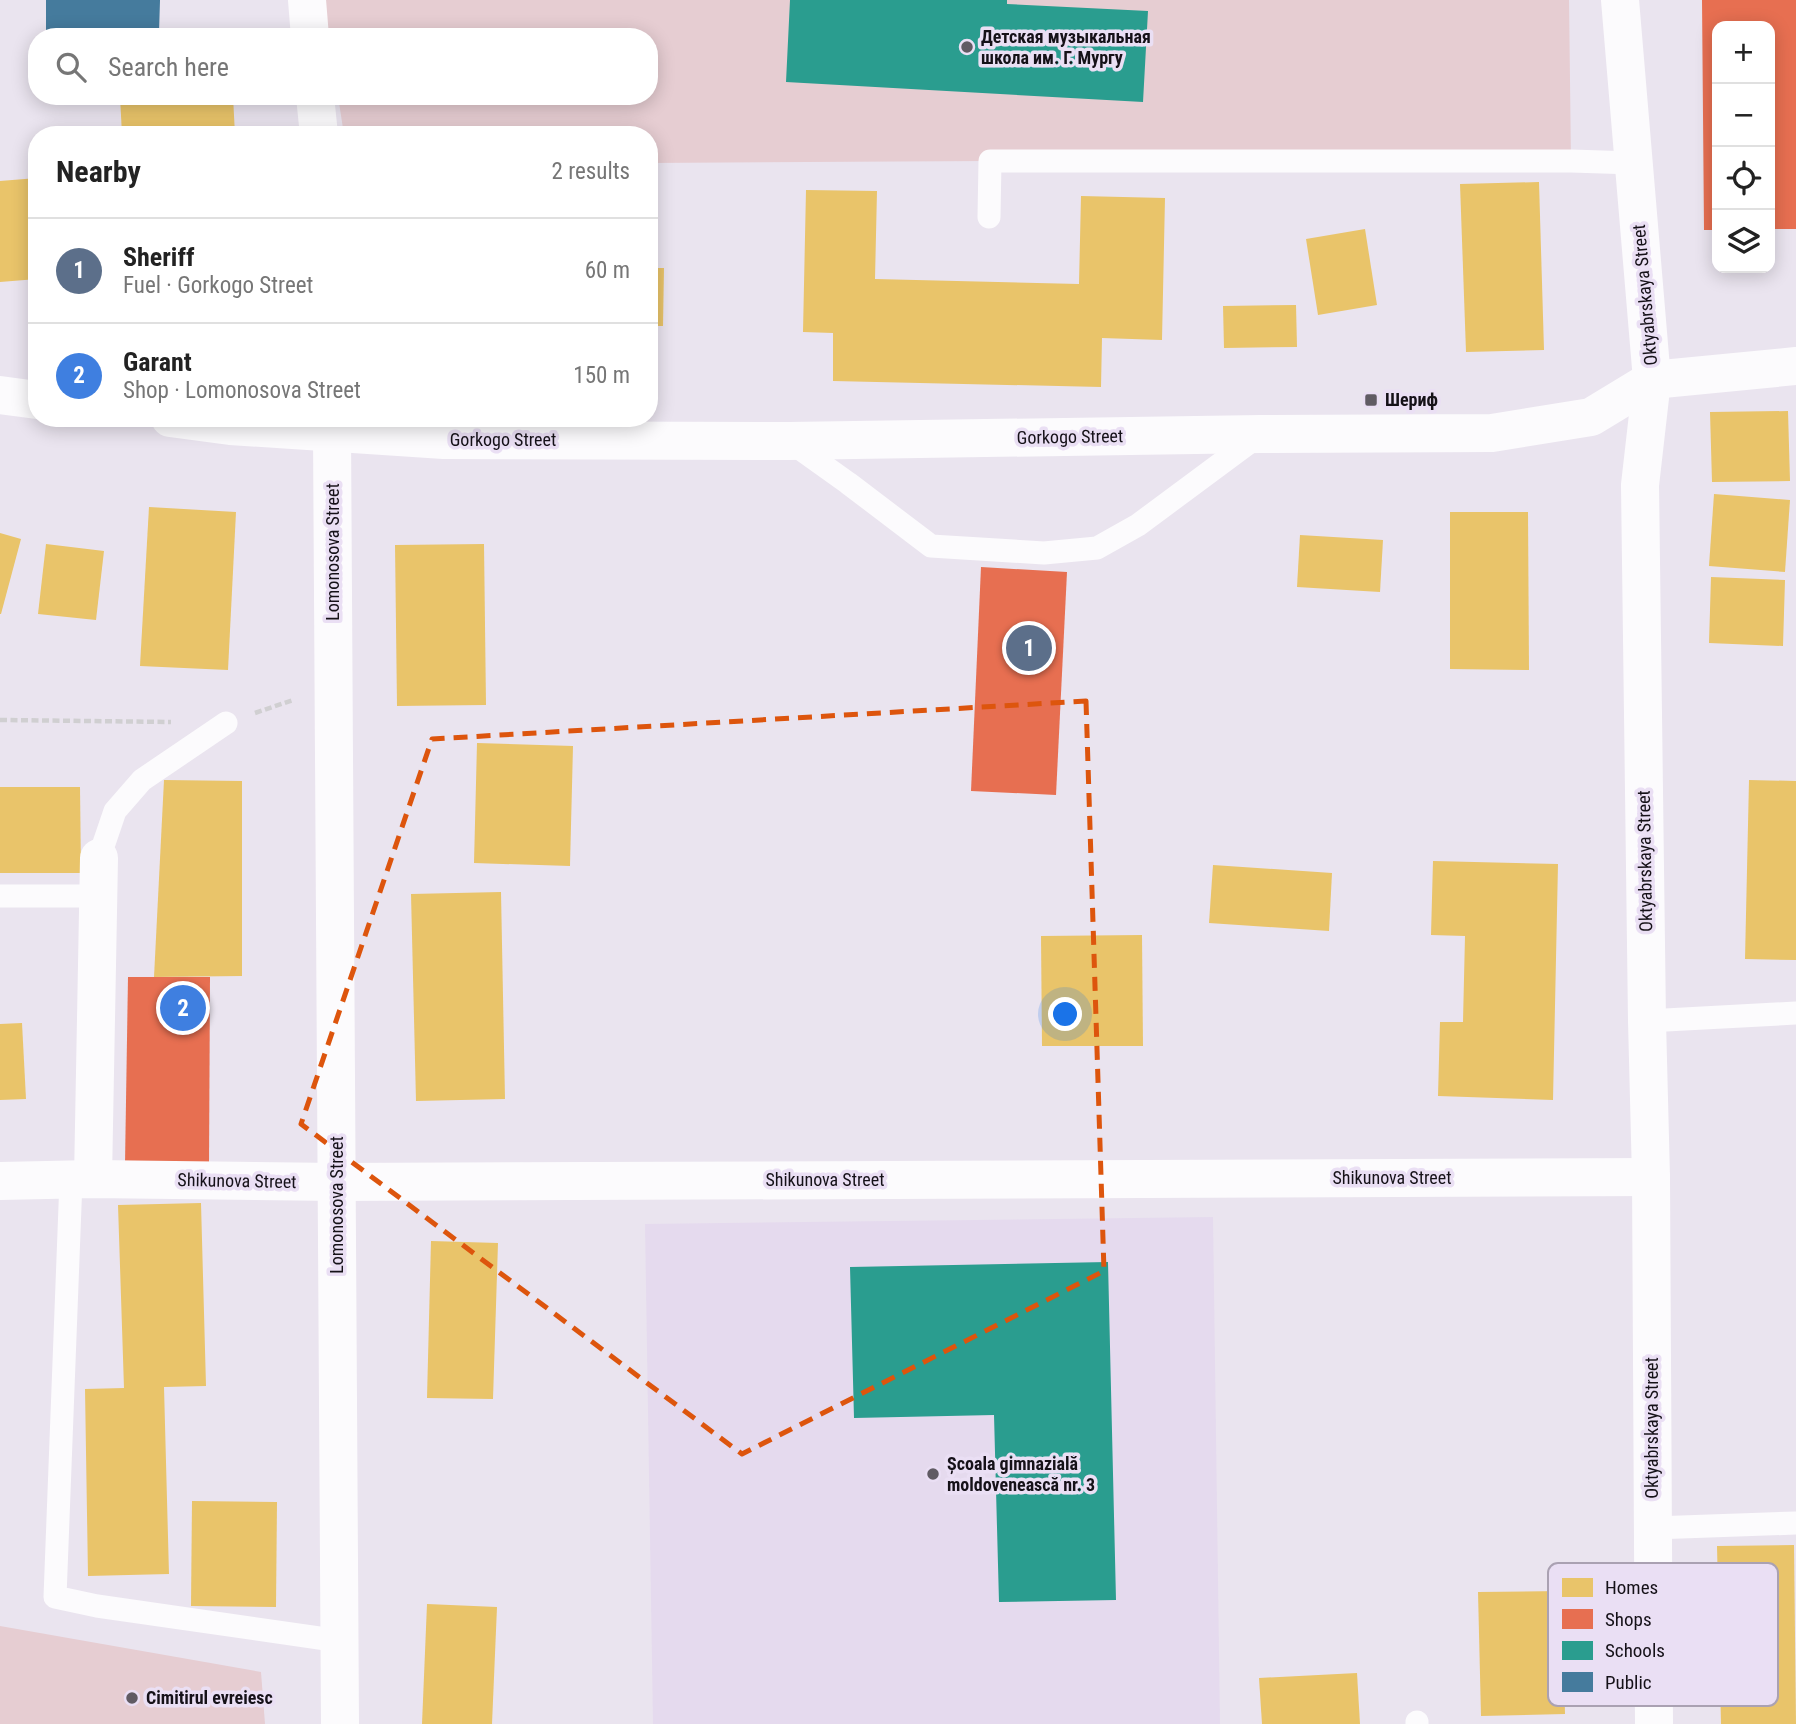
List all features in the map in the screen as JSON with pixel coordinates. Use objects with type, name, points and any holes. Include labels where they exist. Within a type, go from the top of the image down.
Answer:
[{"type":"street","points":[[307,0],[309,28]]},
{"type":"street","name":"Oktyabrskaya Street","points":[[1620,0],[1652,380],[1640,485],[1651,1177],[1653,1563]]},
{"type":"street","points":[[317,105],[318,126]]},
{"type":"street","name":"Gorkogo Street","points":[[340,427],[443,440],[789,441],[1492,433],[1591,416],[1652,380],[1796,366]]},
{"type":"street","points":[[0,396],[28,399]]},
{"type":"street","name":"Lomonosova Street","points":[[332,427],[341,1724]]},
{"type":"street","points":[[82,1179],[99,858]]},
{"type":"street","name":"Shikunova Street","points":[[0,1181],[1651,1177]]},
{"type":"street","name":"Oktyabrskaya Street","points":[[1654,1706],[1654,1724]]},
{"type":"lane","points":[[989,217],[990,161],[1634,163]]},
{"type":"lane","points":[[789,441],[931,546],[1044,553],[1097,548],[1138,525],[1261,434]]},
{"type":"lane","points":[[99,858],[115,811],[142,780],[226,723]]},
{"type":"lane","points":[[0,896],[98,896]]},
{"type":"lane","points":[[1647,1021],[1796,1013]]},
{"type":"lane","points":[[82,1179],[55,1597],[97,1606],[340,1641]]},
{"type":"lane","points":[[1653,1528],[1796,1523]]},
{"type":"path","points":[[0,720],[226,723],[334,686]]},
{"type":"highlighted area","points":[[1086,701],[1104,1271],[742,1454],[301,1124],[432,739]]},
{"type":"shaded area","points":[[323,0],[1569,0],[1571,161],[658,163],[658,126],[343,126],[339,105],[658,105],[658,28],[328,28]]},
{"type":"shaded area","name":"Școala gimnazială moldovenească nr. 3","points":[[1213,1217],[1220,1724],[653,1724],[645,1224]]},
{"type":"shaded area","name":"Cimitirul evreiesc","points":[[0,1626],[261,1672],[265,1724],[0,1724]]},
{"type":"building: Homes","points":[[120,105],[233,105],[235,126],[122,126]]},
{"type":"building: Homes","points":[[28,179],[28,280],[0,282],[0,181]]},
{"type":"building: Homes","points":[[1539,182],[1544,350],[1466,352],[1460,184]]},
{"type":"building: Homes","points":[[806,190],[877,191],[875,279],[1079,284],[1081,196],[1165,198],[1162,340],[1102,338],[1101,387],[833,381],[833,333],[803,332]]},
{"type":"building: Homes","points":[[1365,229],[1377,305],[1318,315],[1306,239]]},
{"type":"building: Homes","points":[[658,268],[664,268],[663,326],[658,326]]},
{"type":"building: Homes","points":[[1296,305],[1297,347],[1224,348],[1223,306]]},
{"type":"building: Homes","points":[[1788,411],[1790,481],[1712,482],[1710,412]]},
{"type":"building: Homes","points":[[1714,494],[1790,500],[1785,572],[1709,566]]},
{"type":"building: Homes","points":[[149,507],[236,512],[228,670],[140,666]]},
{"type":"building: Homes","points":[[1450,512],[1528,512],[1529,670],[1450,669]]},
{"type":"building: Homes","points":[[0,533],[21,539],[1,614],[0,614]]},
{"type":"building: Homes","points":[[1300,535],[1383,540],[1380,592],[1297,587]]},
{"type":"building: Homes","points":[[46,544],[104,551],[96,620],[38,614]]},
{"type":"building: Homes","points":[[484,544],[486,705],[397,706],[395,545]]},
{"type":"building: Homes","points":[[1711,577],[1785,580],[1783,646],[1709,643]]},
{"type":"building: Homes","points":[[477,743],[573,746],[570,866],[474,863]]},
{"type":"building: Homes","points":[[164,780],[242,781],[242,976],[154,977]]},
{"type":"building: Homes","points":[[1749,780],[1796,781],[1796,960],[1745,959]]},
{"type":"building: Homes","points":[[0,787],[80,787],[81,873],[0,873]]},
{"type":"building: Homes","points":[[1433,861],[1558,864],[1553,1100],[1438,1096],[1440,1022],[1463,1022],[1465,936],[1431,935]]},
{"type":"building: Homes","points":[[1213,865],[1332,873],[1329,931],[1209,923]]},
{"type":"building: Homes","points":[[501,892],[505,1099],[416,1101],[411,894]]},
{"type":"building: Homes","points":[[1142,935],[1143,1046],[1042,1046],[1041,936]]},
{"type":"building: Homes","points":[[22,1023],[26,1099],[0,1100],[0,1024]]},
{"type":"building: Homes","points":[[201,1203],[206,1386],[164,1387],[169,1574],[88,1576],[85,1389],[124,1388],[118,1205]]},
{"type":"building: Homes","points":[[431,1241],[498,1243],[493,1399],[427,1398]]},
{"type":"building: Homes","points":[[192,1501],[277,1502],[276,1607],[191,1606]]},
{"type":"building: Homes","points":[[1794,1545],[1796,1724],[1721,1724],[1721,1706],[1778,1706],[1778,1563],[1717,1563],[1717,1546]]},
{"type":"building: Homes","points":[[1548,1591],[1548,1706],[1565,1706],[1565,1714],[1481,1716],[1478,1592]]},
{"type":"building: Homes","points":[[427,1604],[497,1607],[492,1724],[422,1724]]},
{"type":"building: Homes","points":[[1357,1673],[1360,1724],[1262,1724],[1259,1678]]},
{"type":"building: Shops","points":[[1702,0],[1796,0],[1796,229],[1775,229],[1775,21],[1712,21],[1712,230],[1704,230]]},
{"type":"building: Shops","points":[[981,567],[1067,572],[1056,795],[971,791]]},
{"type":"building: Shops","points":[[128,977],[210,977],[209,1166],[125,1164]]},
{"type":"building: Schools","name":"Детская музыкальная школа им. Г. Мургу","points":[[790,0],[1007,0],[1007,4],[1148,11],[1143,102],[786,82]]},
{"type":"building: Schools","points":[[1108,1262],[1116,1600],[999,1602],[994,1415],[854,1418],[850,1267]]},
{"type":"building: Public","points":[[46,0],[160,0],[159,28],[46,28]]},
{"type":"place","name":"Детская музыкальная школа им. Г. Мургу","points":[[967,47]]},
{"type":"place","name":"Шериф","points":[[1371,400]]},
{"type":"place","name":"Sheriff","points":[[1029,648]]},
{"type":"place","name":"Garant","points":[[183,1008]]},
{"type":"place","name":"Școala gimnazială moldovenească nr. 3","points":[[933,1474]]},
{"type":"place","name":"Cimitirul evreiesc","points":[[132,1698]]}]
